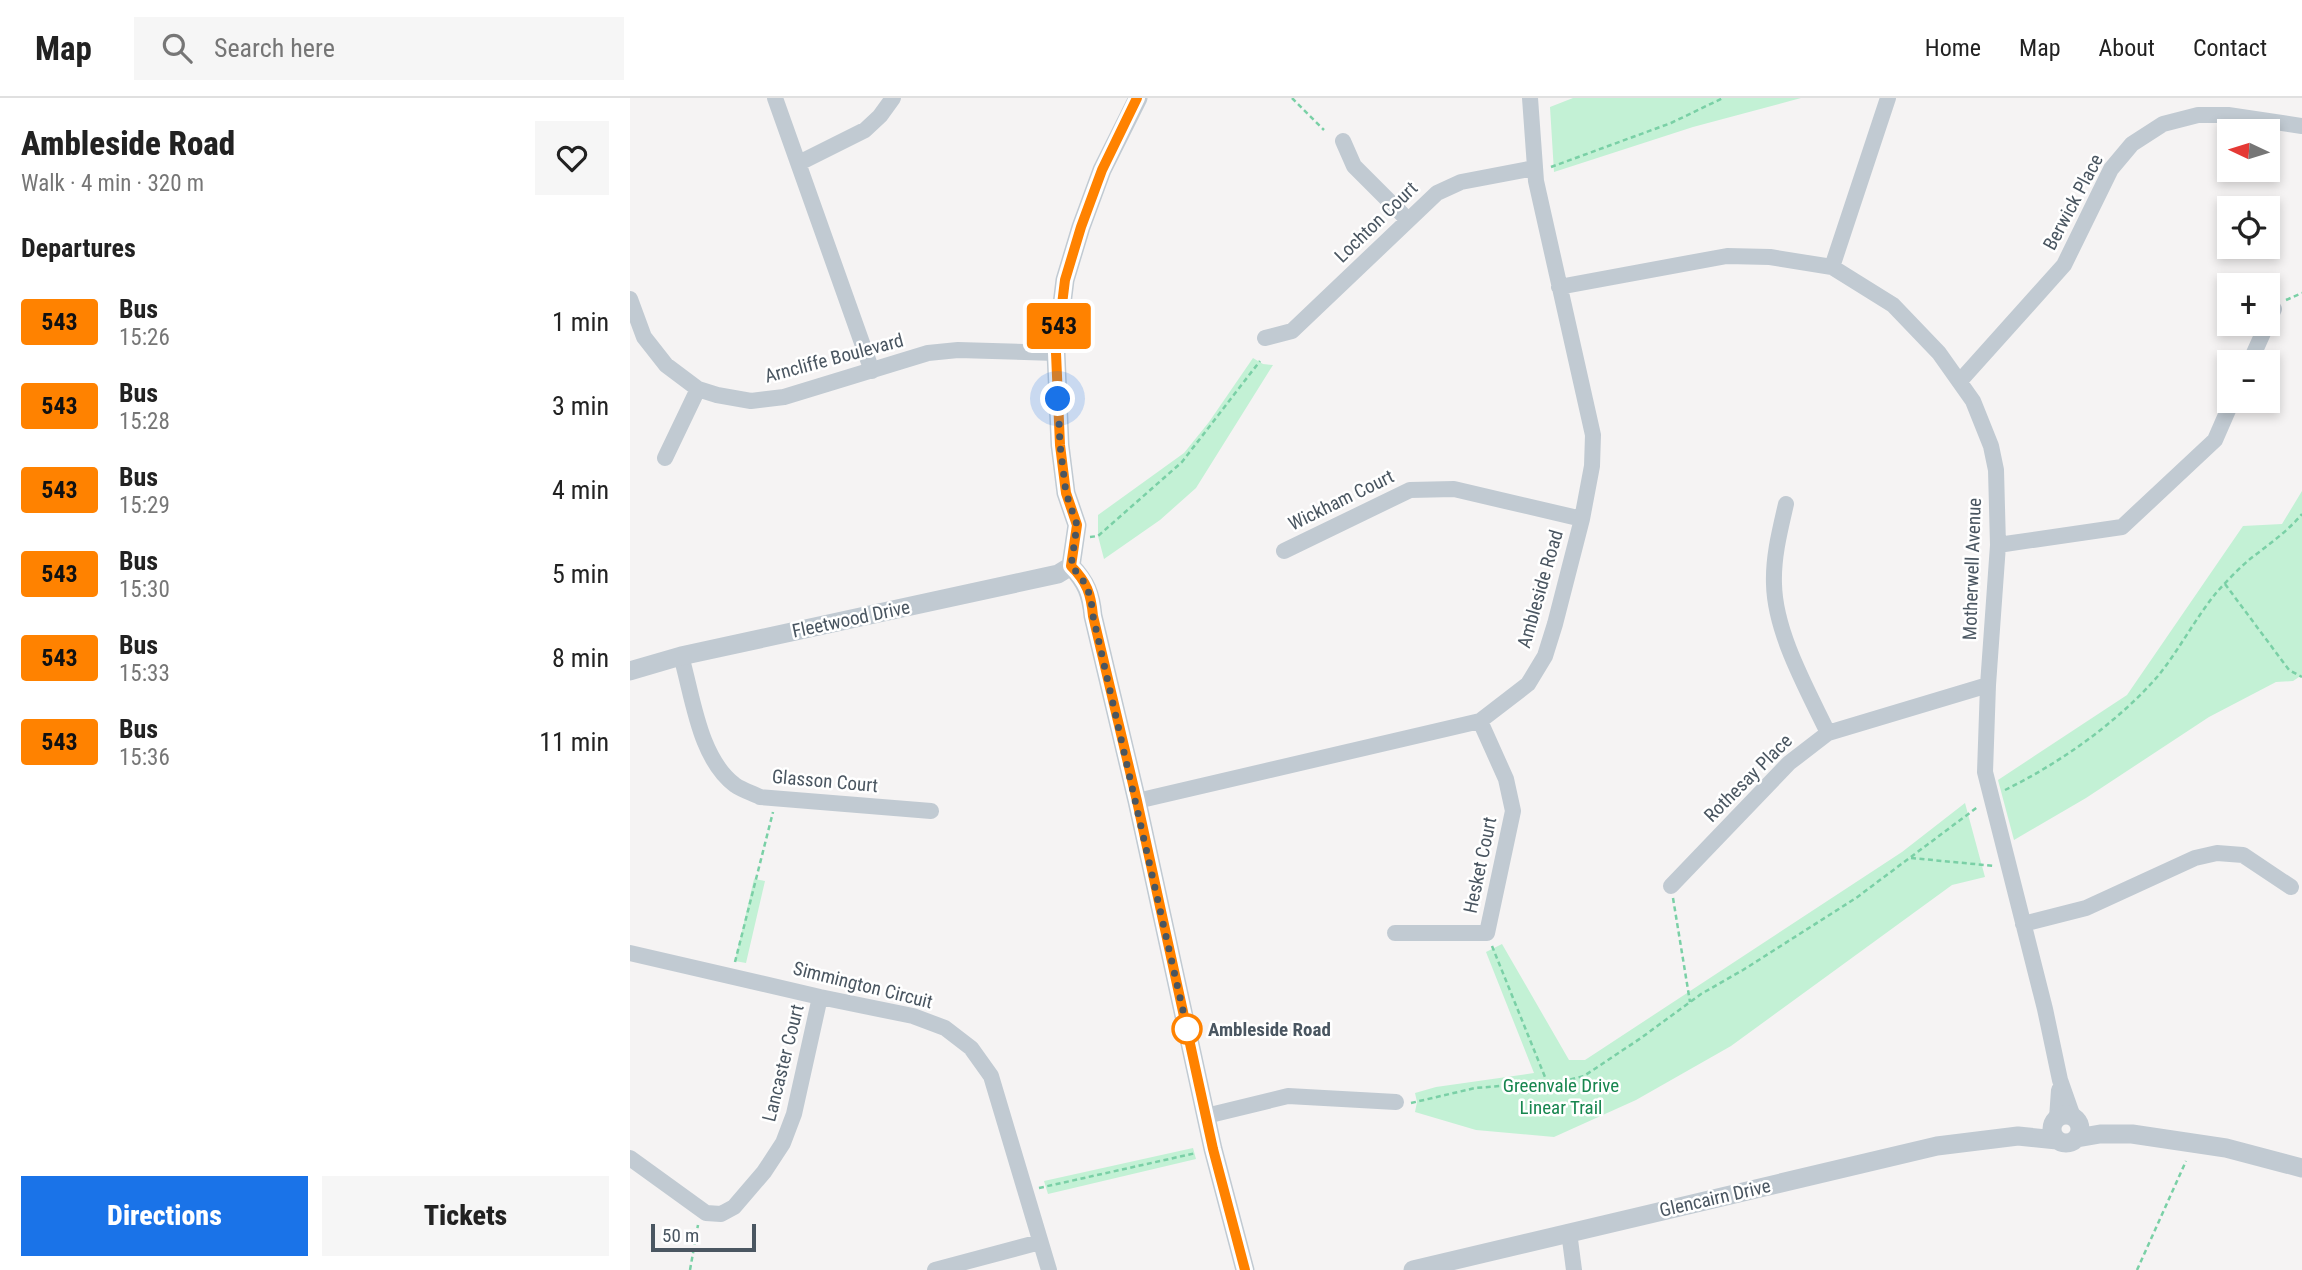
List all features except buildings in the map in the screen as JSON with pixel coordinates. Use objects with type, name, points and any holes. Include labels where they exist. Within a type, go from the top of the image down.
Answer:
[{"type":"street","points":[[775,98],[872,371]]},
{"type":"street","points":[[799,163],[865,130],[894,98]]},
{"type":"street","points":[[1138,98],[1102,170],[1065,280],[1056,353],[1060,445],[1066,493],[1077,525],[1071,566],[1083,579],[1091,594],[1093,616],[1137,801],[1213,1149],[1245,1270]]},
{"type":"street","name":"Ambleside Road","points":[[1137,801],[1480,720],[1528,684],[1545,656],[1582,519],[1592,466],[1593,435],[1559,287],[1530,98]]},
{"type":"street","points":[[1832,267],[1888,98]]},
{"type":"street","name":"Berwick Place","points":[[1960,381],[2064,265],[2111,169],[2132,144],[2163,124],[2198,115],[2228,115],[2302,126]]},
{"type":"street","points":[[1343,141],[1354,166],[1408,220]]},
{"type":"street","name":"Lochton Court","points":[[1265,338],[1292,331],[1437,193],[1461,182],[1539,169]]},
{"type":"street","name":"Motherwell Avenue","points":[[1559,287],[1727,256],[1770,257],[1832,267],[1893,305],[1939,352],[1973,401],[1991,446],[1996,470],[1998,545],[1985,764],[2022,924],[2045,1009],[2060,1080],[2065,1126]]},
{"type":"street","name":"Arncliffe Boulevard","points":[[630,299],[644,337],[666,365],[698,389],[751,401],[784,397],[929,353],[958,350],[1056,353]]},
{"type":"street","points":[[665,458],[698,389]]},
{"type":"street","points":[[1998,545],[2122,527],[2215,440],[2227,413]]},
{"type":"street","name":"Wickham Court","points":[[1284,551],[1410,490],[1454,489],[1582,519]]},
{"type":"street","points":[[1787,503],[1777,540],[1774,585],[1781,630],[1828,733]]},
{"type":"street","name":"Fleetwood Drive","points":[[630,671],[681,656],[1058,573],[1071,566]]},
{"type":"street","name":"Glasson Court","points":[[681,656],[707,750],[721,772],[737,787],[760,797],[931,811]]},
{"type":"street","name":"Rothesay Place","points":[[1671,886],[1790,762],[1828,733],[1988,685]]},
{"type":"street","name":"Hesket Court","points":[[1395,933],[1487,933],[1513,811],[1506,779],[1480,720]]},
{"type":"street","points":[[2022,924],[2085,908],[2194,858],[2217,853],[2243,855],[2291,887]]},
{"type":"street","name":"Simmington Circuit","points":[[630,953],[913,1016],[945,1028],[971,1048],[991,1076],[1049,1270]]},
{"type":"street","name":"Lancaster Court","points":[[630,1158],[706,1213],[721,1214],[734,1207],[769,1164],[788,1134],[820,997]]},
{"type":"street","points":[[1206,1116],[1288,1096],[1395,1102]]},
{"type":"street","name":"Glencairn Drive","points":[[1413,1270],[1937,1146],[2018,1136],[2065,1126],[2226,1148],[2302,1168]]},
{"type":"street","points":[[1569,1232],[1574,1270]]},
{"type":"street","points":[[935,1270],[1040,1241]]},
{"type":"path","points":[[1292,98],[1324,130]]},
{"type":"path","points":[[1539,169],[1671,124],[1723,98]]},
{"type":"path","points":[[2280,307],[2289,297],[2302,293]]},
{"type":"path","points":[[1087,538],[1098,536],[1182,462],[1259,360]]},
{"type":"path","points":[[1395,1102],[1415,1103],[1465,1090],[1547,1083],[1584,1076],[1690,1002],[1856,898],[1991,797],[2050,765],[2127,707],[2158,676],[2225,584],[2247,561],[2302,514]]},
{"type":"path","points":[[2225,584],[2289,670],[2302,677]]},
{"type":"path","points":[[735,976],[735,962],[771,816],[780,798]]},
{"type":"path","points":[[1911,859],[2009,867]]},
{"type":"path","points":[[1671,886],[1690,1002]]},
{"type":"path","points":[[1487,933],[1547,1083]]},
{"type":"path","points":[[1025,1191],[1213,1149]]},
{"type":"path","points":[[2137,1270],[2186,1161]]},
{"type":"path","points":[[690,1270],[698,1225]]},
{"type":"green space","points":[[1573,98],[1801,98],[1693,127],[1554,172],[1550,107]]},
{"type":"green space","points":[[1253,358],[1263,364],[1273,365],[1196,488],[1160,520],[1104,559],[1098,536],[1098,515],[1184,453]]},
{"type":"green space","points":[[2302,491],[2302,675],[2293,681],[2276,682],[2209,717],[2086,798],[2014,840],[1998,780],[2127,695],[2243,526],[2282,524]]},
{"type":"green space","name":"Greenvale Drive Linear Trail","points":[[1965,803],[1985,877],[1952,885],[1731,1046],[1636,1100],[1554,1137],[1476,1130],[1415,1112],[1415,1093],[1436,1087],[1534,1073],[1486,952],[1502,944],[1569,1060],[1585,1060],[1902,852]]},
{"type":"green space","points":[[754,879],[765,881],[746,963],[735,961]]},
{"type":"green space","points":[[1193,1148],[1196,1159],[1048,1194],[1044,1181]]},
{"type":"bus line","name":"543","points":[[1137,98],[1102,170],[1065,280],[1056,353],[1060,445],[1066,493],[1077,525],[1071,566],[1083,579],[1091,594],[1093,616],[1137,801],[1213,1149],[1245,1270]]},
{"type":"place","name":"Ambleside Road","points":[[1187,1029]]},
{"type":"route","points":[[1058,399],[1066,493],[1077,525],[1071,566],[1083,579],[1091,594],[1093,616],[1189,1037],[1187,1029]]}]
